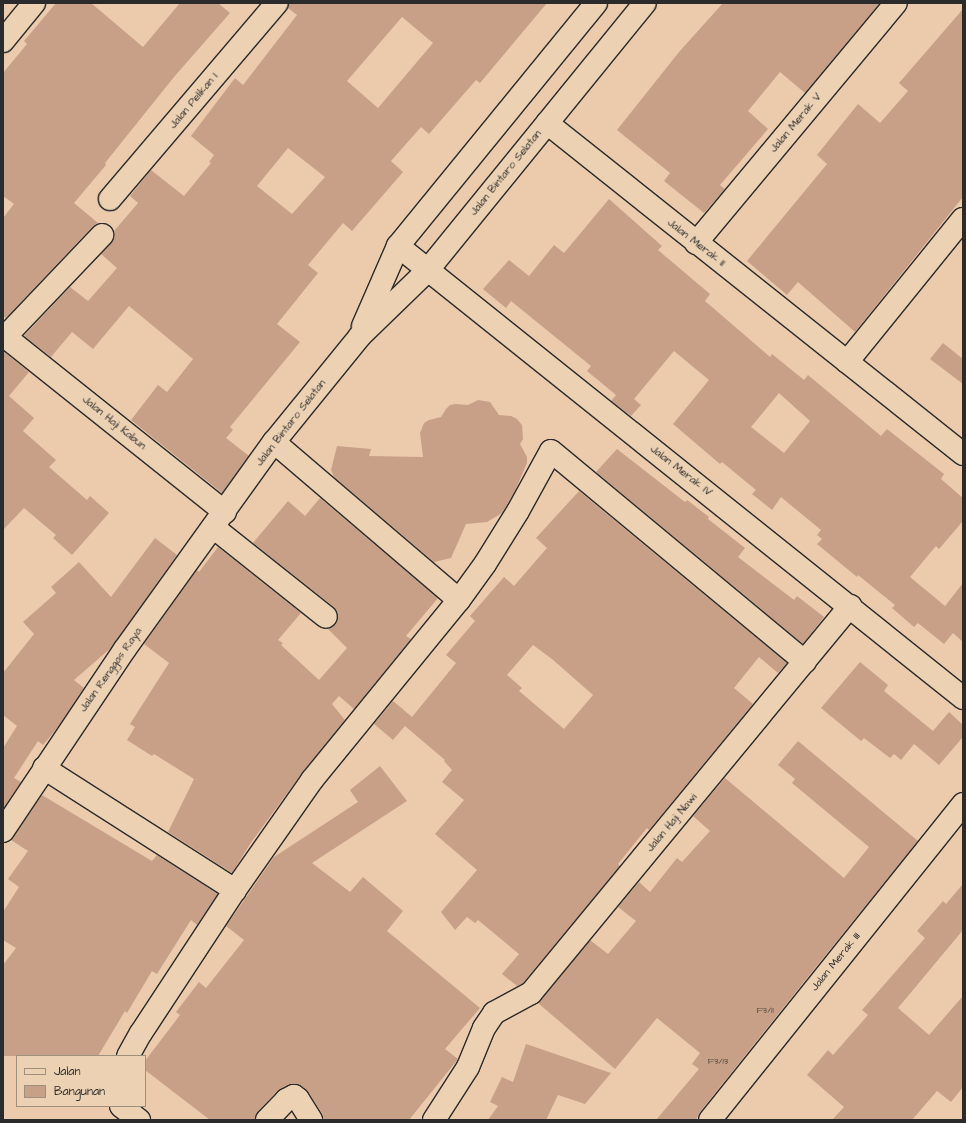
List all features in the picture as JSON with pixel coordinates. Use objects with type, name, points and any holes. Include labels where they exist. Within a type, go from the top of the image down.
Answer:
[{"type":"street","points":[[3,41],[34,3]]},
{"type":"street","name":"Jalan Pelikan I","points":[[110,199],[277,3]]},
{"type":"street","name":"Jalan Bintaro Selatan","points":[[360,336],[398,246],[596,3]]},
{"type":"street","name":"Jalan Bintaro Selatan","points":[[219,519],[274,442],[360,336],[427,271],[645,3]]},
{"type":"street","name":"Jalan Merak V","points":[[696,243],[896,3]]},
{"type":"street","name":"Jalan Merak II","points":[[547,123],[963,454]]},
{"type":"street","points":[[847,362],[963,219]]},
{"type":"street","points":[[4,336],[102,235]]},
{"type":"street","name":"Jalan Merak IV","points":[[398,246],[427,271],[850,606],[963,698]]},
{"type":"street","name":"Jalan Haji Kabun","points":[[4,336],[219,519],[326,617]]},
{"type":"street","points":[[274,442],[459,600]]},
{"type":"street","points":[[129,1055],[141,1033],[235,890],[312,780],[459,600],[485,564],[518,511],[551,451],[805,662]]},
{"type":"street","name":"Jalan Renggas Raya","points":[[3,831],[125,649],[219,519]]},
{"type":"street","name":"Jalan Haji Nawi","points":[[434,1120],[468,1067],[484,1028],[494,1014],[531,993],[850,606]]},
{"type":"street","points":[[44,768],[235,890]]},
{"type":"street","name":"Jalan Merak III","points":[[710,1120],[963,804]]},
{"type":"street","points":[[267,1120],[286,1100],[294,1096],[298,1099],[311,1120]]},
{"type":"street","points":[[122,1107],[139,1120]]},
{"type":"building","points":[[56,3],[91,3],[143,47],[180,3],[218,3],[230,13],[174,77],[105,163],[106,165],[74,203],[98,223],[93,226],[6,318],[3,316],[3,218],[14,204],[3,196],[3,73],[27,44],[24,41]]},
{"type":"building","points":[[289,3],[547,3],[480,83],[476,80],[429,134],[421,127],[391,161],[403,172],[352,231],[343,223],[308,265],[318,273],[277,324],[300,342],[230,427],[233,430],[226,438],[249,456],[222,493],[131,420],[158,385],[167,392],[193,359],[129,306],[93,349],[72,332],[51,357],[24,336],[70,287],[88,301],[117,268],[101,254],[114,238],[114,231],[138,203],[130,196],[151,170],[184,196],[211,163],[209,162],[214,155],[191,136],[235,78],[243,85],[297,15],[288,8]],"holes":[[[402,17],[433,43],[378,108],[347,81]],[[288,148],[325,177],[292,214],[257,186]]]},
{"type":"building","points":[[723,3],[880,3],[805,93],[780,72],[748,111],[768,129],[720,185],[725,189],[704,213],[664,181],[670,173],[617,130],[679,52]]},
{"type":"building","points":[[963,9],[963,197],[855,332],[798,282],[787,295],[747,261],[827,164],[817,155],[858,104],[880,123],[908,91],[899,83]]},
{"type":"building","points":[[609,199],[662,246],[658,250],[710,294],[705,301],[770,357],[772,354],[804,380],[808,375],[881,436],[887,429],[944,474],[941,479],[963,498],[963,521],[939,549],[936,546],[910,577],[945,606],[963,583],[963,642],[953,633],[944,644],[918,623],[914,627],[892,608],[895,605],[858,575],[857,577],[817,544],[822,539],[817,535],[821,530],[781,497],[772,510],[752,494],[756,490],[722,462],[720,464],[673,424],[709,380],[674,351],[634,399],[641,405],[631,416],[611,401],[616,395],[587,371],[591,366],[511,301],[506,308],[483,289],[509,260],[529,276],[554,245],[564,253]],"holes":[[[779,393],[810,421],[784,453],[751,427]]]},
{"type":"building","points":[[943,343],[963,359],[963,384],[930,359]]},
{"type":"building","points":[[3,351],[29,372],[9,396],[34,418],[23,431],[56,460],[49,467],[87,500],[90,496],[109,513],[72,555],[53,538],[56,535],[24,508],[3,530]]},
{"type":"building","points":[[478,400],[490,402],[499,415],[511,416],[517,419],[522,425],[523,439],[520,444],[527,457],[527,463],[514,493],[502,513],[487,522],[466,524],[451,558],[434,562],[334,477],[331,470],[337,446],[371,449],[369,456],[423,457],[420,433],[424,423],[441,417],[450,405],[468,405]]},
{"type":"building","points":[[617,449],[685,502],[687,500],[709,517],[708,519],[745,548],[738,557],[794,600],[797,596],[824,617],[803,644],[596,472]]},
{"type":"building","points":[[579,491],[787,663],[778,673],[759,657],[734,688],[753,704],[649,830],[647,828],[618,864],[620,866],[523,983],[517,986],[502,974],[519,954],[478,920],[475,923],[467,917],[455,930],[441,912],[477,870],[435,834],[464,800],[442,782],[452,770],[444,761],[445,760],[405,726],[393,740],[374,724],[393,701],[412,717],[456,663],[446,655],[475,621],[470,616],[504,577],[514,586],[547,548],[536,538]],"holes":[[[533,645],[552,659],[593,695],[564,729],[519,691],[522,688],[507,675]]]},
{"type":"building","points":[[320,498],[438,598],[406,636],[411,639],[354,709],[339,696],[332,704],[345,720],[302,773],[250,844],[232,873],[168,832],[194,779],[154,754],[152,756],[127,740],[135,727],[130,724],[169,663],[144,644],[197,570],[199,572],[218,547],[301,613],[278,640],[283,643],[281,645],[319,680],[347,648],[328,629],[336,624],[338,618],[337,612],[334,607],[253,543],[288,501],[305,516]]},
{"type":"building","points":[[155,538],[177,555],[112,647],[74,680],[84,688],[58,727],[43,745],[38,741],[14,778],[21,782],[3,809],[3,748],[17,726],[3,715],[3,673],[34,634],[23,622],[56,593],[51,587],[79,562],[111,597]]},
{"type":"building","points":[[860,662],[888,685],[884,691],[933,731],[949,712],[963,725],[963,737],[939,765],[914,744],[901,760],[894,754],[890,758],[864,738],[861,741],[821,708]]},
{"type":"building","points":[[798,741],[918,841],[700,1112],[696,1120],[656,1120],[699,1069],[692,1064],[700,1053],[657,1018],[615,1069],[538,1003],[590,940],[608,954],[636,921],[618,907],[639,882],[650,892],[677,858],[682,862],[710,831],[693,816],[725,778],[844,878],[869,847],[792,783],[795,779],[778,765]]},
{"type":"building","points":[[380,766],[407,801],[312,863],[350,892],[363,877],[403,911],[387,931],[480,1008],[445,1049],[458,1059],[409,1120],[323,1120],[322,1113],[308,1092],[302,1086],[295,1084],[277,1091],[258,1111],[255,1120],[210,1120],[146,1071],[146,1060],[180,1015],[176,1012],[199,982],[206,988],[244,940],[226,926],[274,857],[358,802],[350,790]]},
{"type":"building","points":[[42,795],[152,861],[157,855],[218,894],[197,925],[191,920],[157,974],[152,971],[127,1013],[125,1011],[99,1055],[3,1056],[3,965],[16,948],[3,940],[3,912],[19,887],[8,879],[28,851],[11,840]]},
{"type":"building","points":[[963,884],[963,930],[898,1008],[929,1035],[963,996],[963,1087],[951,1102],[937,1091],[912,1120],[832,1120],[844,1107],[807,1075],[828,1050],[833,1055],[868,1015],[862,1010],[925,938],[917,931],[943,901],[946,904]]},
{"type":"building","points":[[526,1044],[611,1073],[585,1104],[558,1095],[546,1120],[488,1120],[498,1106],[490,1102],[502,1077],[513,1082]]}]
